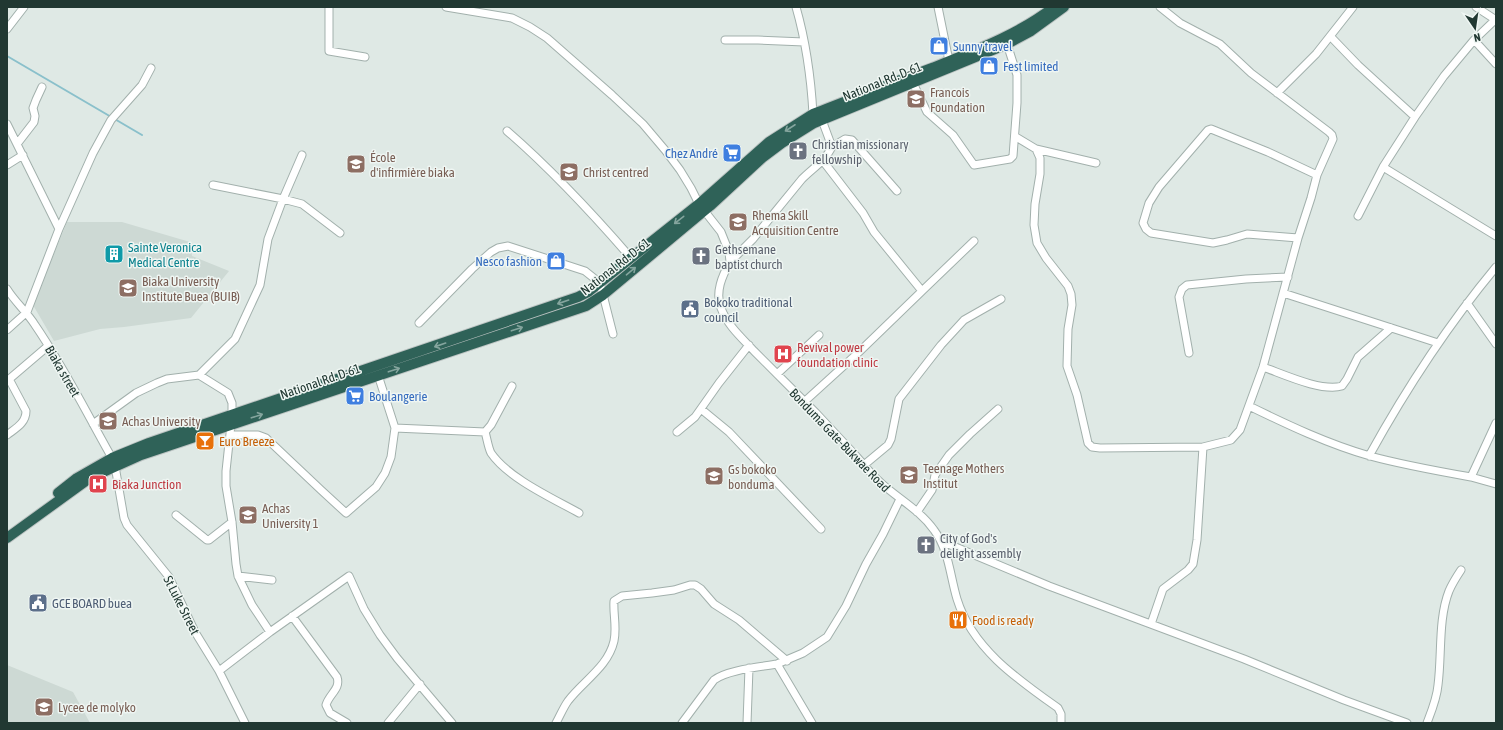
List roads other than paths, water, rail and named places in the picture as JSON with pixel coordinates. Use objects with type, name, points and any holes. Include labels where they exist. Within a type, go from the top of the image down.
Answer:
[{"type":"highway","name":"National Rd. D-61","points":[[232,425],[588,292],[631,258],[702,208],[769,142],[813,114],[949,61],[1004,37],[1054,7]]},
{"type":"highway","name":"National Rd. D-61","points":[[113,462],[149,443],[232,425],[586,306],[603,295],[702,208],[767,154],[814,123],[1008,44],[1031,31],[1064,7]]},
{"type":"highway","points":[[7,531],[77,478],[113,462]]},
{"type":"highway","points":[[7,538],[113,462]]},
{"type":"street","points":[[7,29],[24,7]]},
{"type":"street","points":[[329,7],[329,51],[366,57]]},
{"type":"street","points":[[446,7],[512,18],[530,27],[548,38],[612,95],[643,124],[680,170],[702,208],[721,232],[729,252],[730,262]]},
{"type":"street","points":[[796,7],[804,42],[812,91],[813,114]]},
{"type":"street","points":[[938,7],[949,61]]},
{"type":"street","points":[[1036,149],[1040,158],[1040,174],[1035,204],[1034,225],[1037,243],[1046,258],[1068,286],[1071,294],[1072,305],[1068,329],[1067,366],[1077,395],[1088,443],[1092,447],[1100,448],[1203,447],[1231,440],[1240,430],[1263,367],[1298,238],[1317,175],[1333,139],[1332,135],[1251,73],[1220,44],[1180,22],[1160,7]]},
{"type":"street","points":[[1277,93],[1316,54],[1354,7]]},
{"type":"street","points":[[1358,216],[1383,167],[1415,117],[1444,76],[1474,40],[1496,19],[1476,7]]},
{"type":"street","points":[[1331,37],[1358,65],[1415,117]]},
{"type":"street","points":[[725,40],[804,42]]},
{"type":"street","points":[[1474,40],[1496,64]]},
{"type":"street","points":[[913,83],[927,112],[953,135],[974,165],[1010,159],[1014,156],[1017,103],[1016,75],[1008,44]]},
{"type":"street","points":[[7,330],[27,312],[59,229],[93,153],[111,120],[142,85],[151,68]]},
{"type":"street","points":[[17,144],[34,122],[35,116],[33,108],[42,87]]},
{"type":"street","points":[[822,120],[832,147],[845,139],[852,140],[897,191]]},
{"type":"street","points":[[7,124],[59,229]]},
{"type":"street","points":[[1298,238],[1247,234],[1213,243],[1151,233],[1146,229],[1143,223],[1149,203],[1159,187],[1208,130],[1211,129],[1268,152],[1317,175]]},
{"type":"street","points":[[508,131],[538,158],[582,203],[631,258]]},
{"type":"street","points":[[1016,138],[1036,149],[1096,163]]},
{"type":"street","name":"Bonduma Gate-Bukwae Road","points":[[832,147],[823,161],[802,179],[753,239],[730,262],[720,286],[718,298],[721,307],[726,319],[749,345],[876,479],[917,512],[934,530],[941,540],[957,599],[966,622],[974,635],[1006,669],[1058,708],[1061,714],[1061,723]]},
{"type":"street","points":[[7,166],[22,155]]},
{"type":"street","points":[[93,424],[136,393],[157,383],[199,375],[234,339],[260,285],[268,239],[302,155]]},
{"type":"street","points":[[823,161],[863,213],[878,238],[922,291]]},
{"type":"street","points":[[1383,167],[1496,236]]},
{"type":"street","points":[[213,185],[302,204],[340,233]]},
{"type":"street","points":[[804,402],[859,352],[974,241]]},
{"type":"street","points":[[419,323],[472,269],[498,248],[508,246],[585,271],[600,283],[613,334]]},
{"type":"street","points":[[1369,456],[1389,419],[1438,343],[1467,303],[1496,267]]},
{"type":"street","points":[[1189,353],[1179,297],[1182,289],[1187,284],[1288,277]]},
{"type":"street","name":"Biaka street","points":[[7,289],[12,297],[27,312],[48,346],[113,462]]},
{"type":"street","points":[[1283,293],[1438,343]]},
{"type":"street","points":[[864,465],[888,445],[891,439],[898,399],[941,345],[964,320],[1001,299]]},
{"type":"street","points":[[1467,303],[1496,344]]},
{"type":"street","points":[[1263,367],[1310,383],[1330,388],[1342,386],[1358,357],[1392,328]]},
{"type":"street","points":[[777,374],[819,335]]},
{"type":"street","points":[[677,432],[695,417],[719,383],[749,345]]},
{"type":"street","points":[[7,435],[24,422],[26,416],[26,411],[8,380],[48,346]]},
{"type":"street","points":[[199,375],[228,393],[232,403],[232,425],[226,472],[226,486],[238,576],[252,606],[270,632]]},
{"type":"street","points":[[232,425],[266,438],[346,512],[376,487],[385,473],[391,457],[395,428],[378,375]]},
{"type":"street","points":[[485,432],[491,425],[512,386]]},
{"type":"street","points":[[1249,406],[1294,428],[1369,456],[1415,467],[1471,477],[1496,484]]},
{"type":"street","points":[[701,409],[729,432],[821,529]]},
{"type":"street","points":[[917,512],[932,490],[935,475],[949,455],[998,409]]},
{"type":"street","points":[[1471,477],[1496,423]]},
{"type":"street","points":[[395,428],[485,432]]},
{"type":"street","points":[[485,432],[490,452],[504,467],[524,482],[579,512]]},
{"type":"street","points":[[1151,624],[1163,589],[1188,570],[1193,564],[1198,540],[1203,447]]},
{"type":"street","name":"St Luke Street","points":[[113,462],[124,518],[169,577],[195,632],[219,671],[245,723]]},
{"type":"street","points":[[682,723],[714,680],[718,677],[749,668],[787,661],[803,653],[827,637],[846,606],[900,499]]},
{"type":"street","points":[[176,515],[207,540],[232,522]]},
{"type":"street","points":[[941,540],[1048,586],[1244,659],[1344,700],[1407,723]]},
{"type":"street","points":[[1428,723],[1436,700],[1445,609],[1449,591],[1461,570]]},
{"type":"street","points":[[238,576],[272,580]]},
{"type":"street","points":[[219,671],[270,632],[349,576],[364,609],[380,636],[452,723]]},
{"type":"street","points":[[556,723],[568,701],[608,656],[614,642],[616,630],[613,611],[614,601],[622,596],[674,590],[695,585],[701,589],[714,604],[739,620],[787,661]]},
{"type":"street","points":[[292,616],[337,677],[339,682],[338,687],[326,705],[330,713],[346,723]]},
{"type":"street","points":[[777,664],[812,723]]},
{"type":"street","points":[[747,723],[749,668]]},
{"type":"street","points":[[388,723],[420,684]]},
{"type":"waterway","points":[[7,56],[142,135]]},
{"type":"place","name":"Sunny travel","points":[[939,46]]},
{"type":"place","name":"Fest limited","points":[[989,66]]},
{"type":"place","name":"Francois Foundation","points":[[916,99]]},
{"type":"place","name":"Christian missionary fellowship","points":[[798,151]]},
{"type":"place","name":"Chez André","points":[[732,153]]},
{"type":"place","name":"École d'infirmière biaka","points":[[356,164]]},
{"type":"place","name":"Christ centred","points":[[569,172]]},
{"type":"place","name":"Rhema Skill Acquisition Centre","points":[[738,222]]},
{"type":"place","name":"Sainte Veronica Medical Centre","points":[[114,254]]},
{"type":"place","name":"Gethsemane baptist church","points":[[701,256]]},
{"type":"place","name":"Nesco fashion","points":[[556,261]]},
{"type":"place","name":"Biaka University Institute Buea (BUIB)","points":[[128,288]]},
{"type":"place","name":"Bokoko traditional council","points":[[690,309]]},
{"type":"place","name":"Revival power foundation clinic","points":[[783,354]]},
{"type":"place","name":"Boulangerie","points":[[355,396]]},
{"type":"place","name":"Achas University","points":[[108,421]]},
{"type":"place","name":"Euro Breeze","points":[[205,441]]},
{"type":"place","name":"Teenage Mothers Institut","points":[[909,475]]},
{"type":"place","name":"Gs bokoko bonduma","points":[[714,476]]},
{"type":"place","name":"Biaka Junction","points":[[98,484]]},
{"type":"place","name":"Achas University 1","points":[[248,515]]},
{"type":"place","name":"City of God's delight assembly","points":[[926,545]]},
{"type":"place","name":"GCE BOARD buea","points":[[38,603]]},
{"type":"place","name":"Food is ready","points":[[958,620]]},
{"type":"place","name":"Lycee de molyko","points":[[44,707]]}]
